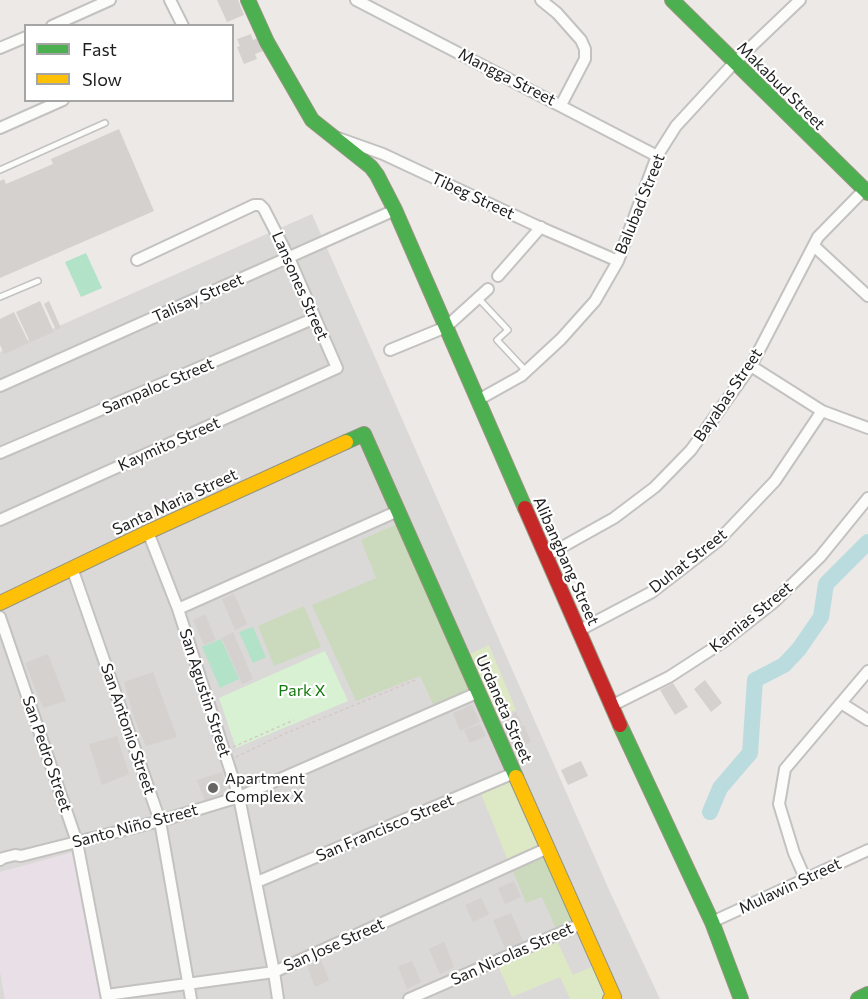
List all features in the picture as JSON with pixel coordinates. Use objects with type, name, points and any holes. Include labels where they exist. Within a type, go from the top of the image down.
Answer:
[{"type":"street","points":[[56,24],[110,0]]},
{"type":"street","points":[[170,0],[182,24]]},
{"type":"street","name":"Alibangbang Street","points":[[248,0],[267,42],[312,120],[371,167],[395,210],[611,706],[712,922],[741,999]]},
{"type":"street","name":"Mangga Street","points":[[356,0],[657,156]]},
{"type":"street","points":[[541,0],[557,13],[581,40],[585,49],[585,59],[561,105]]},
{"type":"street","name":"Makabud Street","points":[[672,0],[866,191]]},
{"type":"street","name":"Balubad Street","points":[[478,400],[521,376],[561,339],[596,301],[618,261],[657,156],[676,126],[734,63],[800,0]]},
{"type":"street","points":[[0,48],[24,38]]},
{"type":"street","points":[[0,128],[58,102]]},
{"type":"street","name":"Tibeg Street","points":[[328,134],[383,154],[618,261]]},
{"type":"street","name":"Bayabas Street","points":[[546,556],[614,518],[655,487],[691,450],[751,366],[819,237],[866,191]]},
{"type":"street","name":"Lansones Street","points":[[136,260],[254,205],[260,205],[289,258],[337,368]]},
{"type":"street","name":"Talisay Street","points":[[0,386],[395,210]]},
{"type":"street","points":[[498,276],[541,227]]},
{"type":"street","points":[[814,246],[868,296]]},
{"type":"street","points":[[390,350],[446,327],[489,289]]},
{"type":"street","name":"Sampaloc Street","points":[[0,453],[315,318]]},
{"type":"street","points":[[751,366],[822,411],[868,428]]},
{"type":"street","name":"Kaymito Street","points":[[0,520],[337,368]]},
{"type":"street","name":"Duhat Street","points":[[578,631],[652,592],[718,541],[775,481],[822,411]]},
{"type":"street","name":"Urdaneta Street","points":[[364,434],[612,998]]},
{"type":"street","name":"Santa Maria Street","points":[[0,603],[72,567],[364,434]]},
{"type":"street","name":"Kamias Street","points":[[611,706],[678,671],[723,642],[774,602],[820,557],[868,498]]},
{"type":"street","points":[[178,609],[398,511]]},
{"type":"street","name":"San Agustin Street","points":[[148,532],[178,609],[239,797],[278,999]]},
{"type":"street","name":"San Antonio Street","points":[[72,567],[160,821],[191,999]]},
{"type":"street","name":"San Pedro Street","points":[[0,617],[77,842],[107,997]]},
{"type":"street","points":[[805,878],[794,853],[779,804],[785,769],[868,671]]},
{"type":"street","name":"Santo Niño Street","points":[[0,861],[16,860],[21,856],[160,821],[239,797],[479,692]]},
{"type":"street","points":[[841,703],[868,720]]},
{"type":"street","name":"San Francisco Street","points":[[256,882],[514,773]]},
{"type":"street","name":"San Jose Street","points":[[107,997],[274,972],[548,848]]},
{"type":"street","name":"Mulawin Street","points":[[712,922],[868,850]]},
{"type":"street","name":"San Nicolas Street","points":[[409,999],[581,924]]},
{"type":"street","points":[[858,999],[868,994]]},
{"type":"lane","points":[[0,170],[105,123]]},
{"type":"lane","points":[[0,297],[38,281]]},
{"type":"lane","points":[[479,299],[508,330],[497,340],[526,371]]},
{"type":"path","points":[[225,756],[418,679]]},
{"type":"path","points":[[225,756],[294,720]]},
{"type":"shaded area","points":[[312,214],[610,892],[660,999],[0,999],[0,352]]},
{"type":"shaded area","points":[[77,851],[100,999],[5,999],[0,972],[0,872]]},
{"type":"green space","points":[[86,253],[102,288],[81,297],[65,262]]},
{"type":"green space","points":[[397,524],[474,692],[435,708],[420,676],[356,701],[312,605],[376,578],[361,540]]},
{"type":"green space","points":[[304,606],[321,647],[274,666],[258,626]]},
{"type":"green space","points":[[253,627],[266,657],[253,663],[239,632]]},
{"type":"green space","points":[[221,639],[239,679],[220,688],[202,647]]},
{"type":"green space","points":[[489,645],[516,710],[495,718],[470,654]]},
{"type":"green space","name":"Park X","points":[[325,651],[348,701],[236,748],[219,698]]},
{"type":"green space","points":[[512,778],[542,845],[508,861],[481,794]]},
{"type":"green space","points":[[543,855],[577,922],[557,931],[542,897],[526,903],[512,869]]},
{"type":"green space","points":[[557,941],[573,975],[595,965],[610,996],[602,999],[570,999],[560,977],[512,997],[498,966]]},
{"type":"building","points":[[217,0],[238,0],[244,15],[227,22]]},
{"type":"building","points":[[251,34],[253,40],[258,38],[263,51],[255,54],[257,59],[244,64],[237,47],[240,46],[237,39]]},
{"type":"building","points":[[119,129],[154,211],[0,278],[0,181],[4,179],[6,184],[53,164],[51,159]]},
{"type":"building","points":[[40,301],[54,332],[30,342],[16,312]]},
{"type":"building","points":[[49,301],[61,328],[56,330],[44,304]]},
{"type":"building","points":[[14,312],[29,343],[4,354],[0,345],[0,319]]},
{"type":"building","points":[[234,594],[247,624],[235,630],[222,599]]},
{"type":"building","points":[[205,614],[216,640],[204,645],[193,620]]},
{"type":"building","points":[[233,632],[253,679],[242,684],[222,638]]},
{"type":"building","points":[[48,654],[66,701],[43,708],[25,663]]},
{"type":"building","points":[[153,672],[177,737],[146,746],[134,718],[124,682]]},
{"type":"building","points":[[705,680],[722,703],[711,712],[694,689]]},
{"type":"building","points":[[673,683],[688,707],[675,715],[660,690]]},
{"type":"building","points":[[472,705],[480,722],[460,731],[453,713]]},
{"type":"building","points":[[516,712],[522,723],[501,733],[497,722]]},
{"type":"building","points":[[480,724],[486,736],[470,743],[464,730]]},
{"type":"building","points":[[524,725],[531,742],[508,752],[501,735]]},
{"type":"building","points":[[117,736],[129,774],[102,785],[89,744]]},
{"type":"building","points":[[581,761],[588,776],[568,785],[561,770]]},
{"type":"building","name":"Apartment Complex X","points":[[222,772],[228,795],[206,804],[197,780]]},
{"type":"building","points":[[514,881],[521,897],[505,904],[498,888]]},
{"type":"building","points":[[481,898],[489,914],[473,922],[465,905]]},
{"type":"building","points":[[511,913],[524,943],[506,951],[493,920]]},
{"type":"building","points":[[444,942],[454,967],[440,974],[429,949]]},
{"type":"building","points":[[321,960],[329,980],[315,987],[307,966]]},
{"type":"building","points":[[412,961],[421,982],[407,989],[398,966]]},
{"type":"waterway","points":[[710,812],[720,788],[750,753],[755,680],[784,665],[799,649],[821,617],[826,584],[868,542]]},
{"type":"traffic: fast","points":[[248,0],[267,42],[312,120],[371,167],[377,175],[395,210],[525,508]]},
{"type":"traffic: fast","points":[[672,0],[868,193]]},
{"type":"traffic: fast","points":[[346,442],[364,434],[516,777]]},
{"type":"traffic: fast","points":[[620,725],[712,922],[741,999]]},
{"type":"traffic: fast","points":[[858,999],[868,994]]},
{"type":"traffic: slow","points":[[0,603],[148,532],[346,442]]},
{"type":"traffic: slow","points":[[516,777],[614,997],[610,999]]},
{"type":"traffic: jam","points":[[525,508],[620,725]]},
{"type":"place","name":"Apartment Complex X","points":[[213,788]]}]
